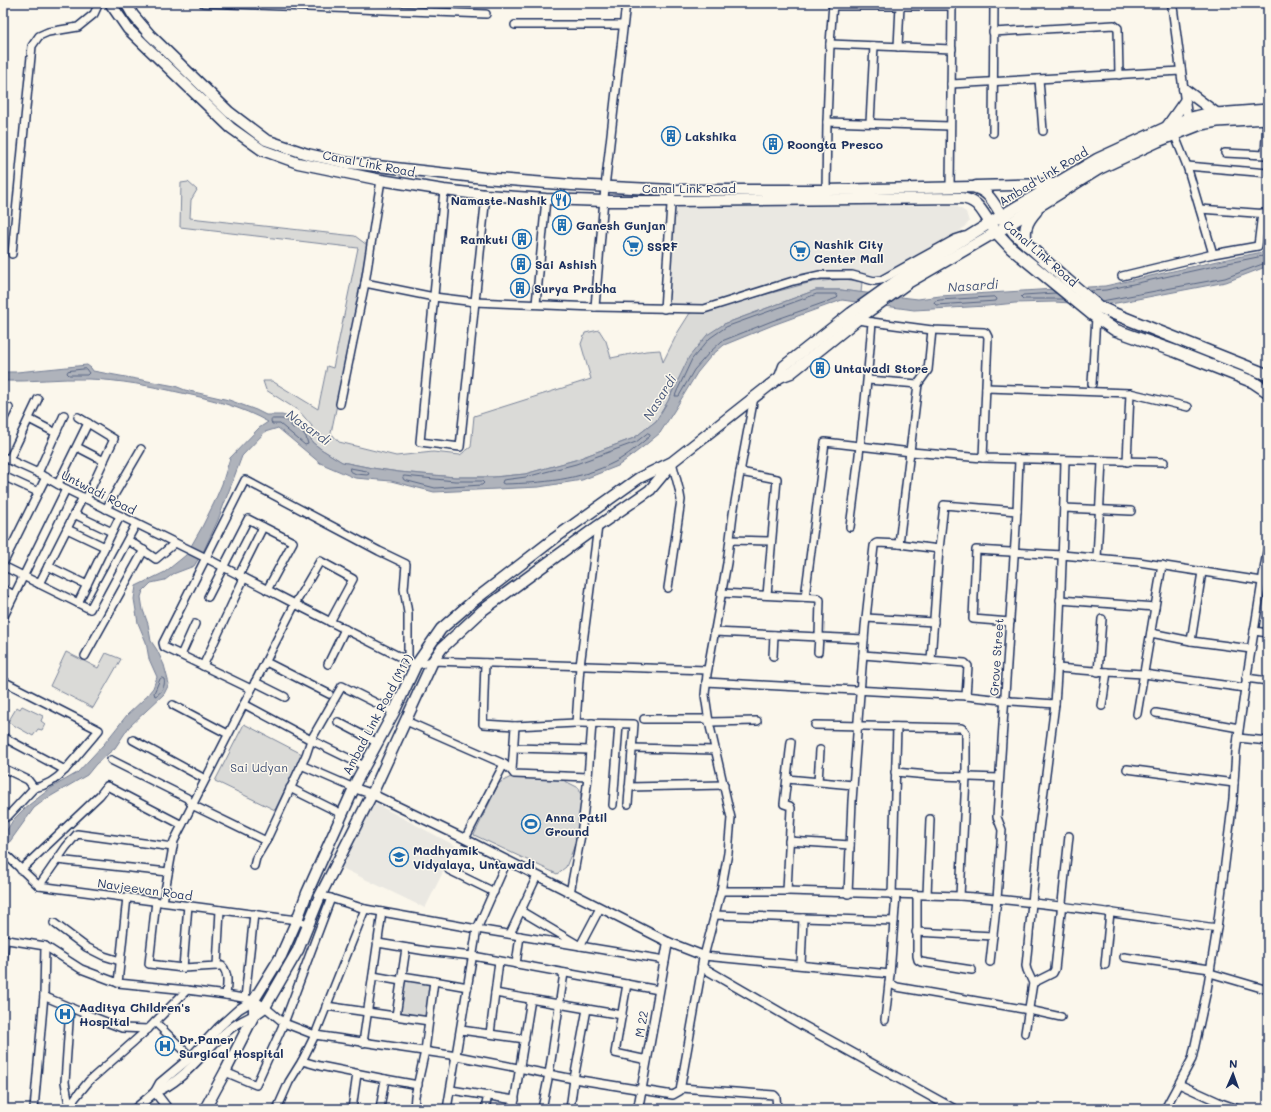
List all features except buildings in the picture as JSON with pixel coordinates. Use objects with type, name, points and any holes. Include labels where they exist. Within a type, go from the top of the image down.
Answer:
[{"type":"main road","name":"Canal Link Road","points":[[110,3],[128,29],[231,128],[262,150],[298,163],[381,180],[444,190],[486,195],[546,199],[671,201],[961,198],[973,201],[993,228],[1011,248],[1062,283],[1115,330],[1177,352],[1253,382],[1268,392]]},
{"type":"main road","name":"Canal Link Road","points":[[126,3],[133,15],[150,35],[229,112],[266,140],[307,154],[348,162],[484,178],[605,187],[672,190],[826,190],[950,188],[972,186],[987,193],[1015,234],[1028,245],[1062,283]]},
{"type":"main road","points":[[1184,90],[1216,113]]},
{"type":"main road","points":[[1170,129],[1185,101]]},
{"type":"main road","name":"Ambad Link Road","points":[[866,313],[908,283],[1006,220],[1055,184],[1098,159],[1170,129],[1188,124],[1203,115],[1216,113],[1268,115]]},
{"type":"main road","name":"Ambad Link Road","points":[[1188,124],[1201,124],[1268,115]]},
{"type":"main road","name":"Ambad Link Road","points":[[1006,220],[1040,206],[1098,169],[1170,129]]},
{"type":"main road","points":[[972,186],[1055,184]]},
{"type":"main road","points":[[1028,245],[1025,233],[1027,224],[1031,216],[1040,206]]},
{"type":"main road","name":"Ambad Link Road","points":[[854,316],[896,281],[949,245],[993,228]]},
{"type":"main road","name":"Canal Link Road","points":[[1094,311],[1115,314],[1268,375]]},
{"type":"main road","name":"Ambad Link Road (M17)","points":[[249,999],[281,956],[356,782],[394,712],[412,663],[441,629],[472,602],[556,538],[639,478],[672,462],[780,377],[784,366],[854,316],[866,313]]},
{"type":"main road","points":[[205,1109],[254,1015],[265,1007],[298,950],[320,896],[372,794],[433,661],[442,648],[483,610],[650,490],[672,462]]},
{"type":"main road","points":[[249,999],[254,1015]]},
{"type":"street","points":[[12,254],[32,46],[39,36],[48,32],[78,27],[94,14],[99,3]]},
{"type":"street","points":[[203,3],[486,14]]},
{"type":"street","points":[[595,307],[605,187],[626,3]]},
{"type":"street","points":[[993,133],[994,3]]},
{"type":"street","points":[[1172,3],[1188,124]]},
{"type":"street","points":[[826,190],[827,122],[833,4],[952,6],[950,188]]},
{"type":"street","points":[[898,47],[900,6]]},
{"type":"street","points":[[515,25],[624,25]]},
{"type":"street","points":[[994,32],[1114,25],[1118,28],[1119,75]]},
{"type":"street","points":[[830,44],[952,49]]},
{"type":"street","points":[[870,123],[874,46]]},
{"type":"street","points":[[951,84],[1181,72]]},
{"type":"street","points":[[1039,79],[1043,130]]},
{"type":"street","points":[[1225,153],[1265,156],[1268,115]]},
{"type":"street","points":[[827,122],[950,126]]},
{"type":"street","points":[[1170,129],[1187,166],[1213,254]]},
{"type":"street","points":[[1187,166],[1268,173]]},
{"type":"street","points":[[340,404],[365,283],[381,180]]},
{"type":"street","points":[[444,190],[420,442],[460,447],[486,195]]},
{"type":"street","points":[[664,309],[672,190]]},
{"type":"street","points":[[536,304],[546,199]]},
{"type":"street","points":[[1122,276],[1213,254],[1258,246],[1265,213],[1200,208]]},
{"type":"street","points":[[365,283],[434,297],[475,302],[595,307],[704,309],[793,281],[820,275],[852,275],[879,281],[949,245]]},
{"type":"street","points":[[1092,384],[1094,311]]},
{"type":"street","points":[[854,316],[872,322],[932,330],[986,333],[988,337],[983,458]]},
{"type":"street","points":[[850,527],[861,446],[872,322]]},
{"type":"street","points":[[899,544],[918,384],[928,370],[932,330]]},
{"type":"street","points":[[868,380],[918,384]]},
{"type":"street","points":[[986,388],[1130,393],[1188,407]]},
{"type":"street","points":[[1127,462],[1130,393]]},
{"type":"street","points":[[3,963],[4,938],[45,946],[81,968],[118,983],[188,990],[249,999],[265,1007],[284,1023],[315,1036],[457,1056],[574,1079],[673,1095],[680,1091],[704,956],[728,853],[731,818],[708,721],[705,695],[707,670],[754,398]]},
{"type":"street","points":[[5,460],[38,400]]},
{"type":"street","points":[[3,420],[8,408]]},
{"type":"street","points":[[38,473],[64,415]]},
{"type":"street","points":[[39,584],[74,514],[104,461],[114,439],[78,417]]},
{"type":"street","points":[[28,419],[56,433]]},
{"type":"street","points":[[58,484],[88,424]]},
{"type":"street","points":[[805,597],[824,443],[826,441],[911,452],[983,458],[1164,462]]},
{"type":"street","points":[[77,447],[104,461]]},
{"type":"street","points":[[106,509],[142,449]]},
{"type":"street","name":"Grove Street","points":[[990,962],[997,899],[1002,830],[997,817],[1018,511],[1019,459]]},
{"type":"street","name":"Untwadi Road","points":[[5,460],[38,473],[66,489],[205,557],[412,663]]},
{"type":"street","points":[[1025,1032],[1033,983],[1026,966],[1039,829],[1055,704],[1064,508],[1064,460]]},
{"type":"street","points":[[1097,558],[1102,461]]},
{"type":"street","points":[[668,588],[681,500],[672,462]]},
{"type":"street","points":[[740,472],[777,478],[767,595]]},
{"type":"street","points":[[3,476],[38,492]]},
{"type":"street","points":[[46,477],[3,565],[23,576],[90,609],[136,524]]},
{"type":"street","points":[[251,689],[164,647],[163,643],[245,480],[406,564],[404,589],[408,613],[412,663],[433,661],[707,670]]},
{"type":"street","points":[[3,618],[66,489]]},
{"type":"street","points":[[931,660],[939,549],[944,505],[1018,511]]},
{"type":"street","points":[[1064,508],[1131,511]]},
{"type":"street","points":[[74,514],[112,532]]},
{"type":"street","points":[[78,603],[120,516]]},
{"type":"street","points":[[208,597],[248,519],[293,542],[267,590]]},
{"type":"street","points":[[576,723],[580,666],[598,526]]},
{"type":"street","points":[[203,666],[263,527]]},
{"type":"street","points":[[67,529],[105,547]]},
{"type":"street","points":[[128,540],[156,559],[175,543]]},
{"type":"street","points":[[730,540],[771,541]]},
{"type":"street","points":[[3,543],[11,546]]},
{"type":"street","points":[[848,894],[853,785],[862,655],[874,546],[877,543],[899,544],[939,549]]},
{"type":"street","points":[[1165,1109],[1192,1059],[1207,990],[1217,928],[1239,728],[1262,580],[1266,572],[1268,545]]},
{"type":"street","points":[[85,656],[144,550]]},
{"type":"street","points":[[1010,622],[973,619],[976,550],[1097,558],[1162,565],[1262,580]]},
{"type":"street","points":[[226,995],[227,975],[222,966],[183,968],[149,964],[159,902],[168,872],[174,841],[295,604],[320,561],[354,579],[330,622]]},
{"type":"street","points":[[1137,714],[1162,565]]},
{"type":"street","points":[[48,566],[87,585]]},
{"type":"street","points":[[1190,641],[1202,572]]},
{"type":"street","points":[[3,589],[14,595]]},
{"type":"street","points":[[721,593],[817,598],[820,600],[818,652]]},
{"type":"street","points":[[1060,600],[1155,608]]},
{"type":"street","points":[[866,618],[934,622]]},
{"type":"street","points":[[1098,672],[1102,620]]},
{"type":"street","points":[[181,655],[195,624]]},
{"type":"street","points":[[328,664],[345,629]]},
{"type":"street","points":[[1254,631],[1268,633]]},
{"type":"street","points":[[714,632],[864,639]]},
{"type":"street","points":[[1151,633],[1190,641],[1251,649]]},
{"type":"street","points":[[773,656],[774,635]]},
{"type":"street","points":[[862,655],[967,664],[966,696]]},
{"type":"street","points":[[266,662],[329,694]]},
{"type":"street","points":[[485,663],[483,724],[515,726],[576,723],[634,724],[628,804]]},
{"type":"street","points":[[1057,668],[1144,674],[1245,688]]},
{"type":"street","points":[[1102,706],[1107,672]]},
{"type":"street","points":[[1246,678],[1268,682]]},
{"type":"street","points":[[3,681],[99,730],[59,776],[42,787],[34,788],[8,816],[3,819]]},
{"type":"street","points":[[255,682],[285,698]]},
{"type":"street","points":[[706,682],[966,696],[1004,701],[1055,704]]},
{"type":"street","points":[[254,866],[256,858],[266,841],[311,740],[342,686],[394,712]]},
{"type":"street","points":[[244,704],[311,740],[364,766]]},
{"type":"street","points":[[173,705],[228,734]]},
{"type":"street","points":[[1156,713],[1239,728]]},
{"type":"street","points":[[644,719],[757,721]]},
{"type":"street","points":[[406,721],[504,764],[514,774],[588,777]]},
{"type":"street","points":[[338,722],[378,743]]},
{"type":"street","points":[[570,893],[581,835],[588,777],[592,723]]},
{"type":"street","points":[[612,805],[619,724]]},
{"type":"street","points":[[815,725],[962,728],[964,730],[966,733],[966,777],[960,896]]},
{"type":"street","points":[[512,771],[515,726]]},
{"type":"street","points":[[885,1020],[894,921],[895,772],[897,727]]},
{"type":"street","points":[[3,738],[65,770]]},
{"type":"street","points":[[1238,738],[1268,741]]},
{"type":"street","points":[[133,740],[205,779]]},
{"type":"street","points":[[788,892],[791,808],[790,806],[784,804],[791,742]]},
{"type":"street","points":[[514,748],[590,750]]},
{"type":"street","points":[[632,748],[715,750]]},
{"type":"street","points":[[818,782],[820,750]]},
{"type":"street","points":[[110,760],[187,798],[192,805],[266,841]]},
{"type":"street","points":[[465,839],[504,764]]},
{"type":"street","points":[[301,765],[354,788],[372,794],[465,839],[668,942],[704,956],[890,974]]},
{"type":"street","points":[[3,768],[28,780],[34,788]]},
{"type":"street","points":[[1127,769],[1234,783]]},
{"type":"street","points":[[895,772],[999,778]]},
{"type":"street","points":[[787,779],[853,785]]},
{"type":"street","points":[[630,787],[724,785]]},
{"type":"street","points":[[21,870],[100,796],[107,786],[182,825]]},
{"type":"street","points":[[290,788],[342,814]]},
{"type":"street","points":[[927,895],[930,820]]},
{"type":"street","points":[[3,852],[39,886],[77,834],[173,846]]},
{"type":"street","points":[[1033,983],[1053,973],[1055,969],[1069,836]]},
{"type":"street","points":[[789,841],[850,845]]},
{"type":"street","points":[[57,860],[168,872]]},
{"type":"street","points":[[447,1109],[477,929],[507,861]]},
{"type":"street","points":[[449,870],[494,892]]},
{"type":"street","points":[[510,934],[537,876]]},
{"type":"street","name":"Navjeevan Road","points":[[39,886],[297,920],[308,924]]},
{"type":"street","points":[[720,891],[960,896],[1110,912],[1217,928]]},
{"type":"street","points":[[320,896],[364,909],[664,960]]},
{"type":"street","points":[[917,896],[916,932],[918,960],[921,962],[972,970]]},
{"type":"street","points":[[118,983],[127,897]]},
{"type":"street","points":[[225,1072],[256,1085],[284,1023],[331,898]]},
{"type":"street","points":[[183,968],[188,905]]},
{"type":"street","points":[[580,946],[600,908]]},
{"type":"street","points":[[277,1109],[289,1082],[315,1036],[364,909]]},
{"type":"street","points":[[217,966],[220,910]]},
{"type":"street","points":[[521,911],[580,946]]},
{"type":"street","points":[[363,1043],[382,912]]},
{"type":"street","points":[[1105,965],[1110,912]]},
{"type":"street","points":[[135,1109],[155,1092],[165,1089],[226,1021],[244,1006],[249,999],[254,914]]},
{"type":"street","points":[[714,915],[894,921]]},
{"type":"street","points":[[801,965],[803,918]]},
{"type":"street","points":[[54,923],[86,947],[104,956],[120,961]]},
{"type":"street","points":[[916,932],[993,936]]},
{"type":"street","points":[[516,964],[520,936]]},
{"type":"street","name":"M 22","points":[[638,1109],[668,942]]},
{"type":"street","points":[[378,943],[473,956],[659,990]]},
{"type":"street","points":[[34,1109],[44,995],[45,946]]},
{"type":"street","points":[[396,1016],[406,948]]},
{"type":"street","points":[[1124,957],[1210,971],[1268,990]]},
{"type":"street","points":[[490,1034],[499,961]]},
{"type":"street","points":[[702,967],[802,1025],[954,1109]]},
{"type":"street","points":[[542,1109],[549,1074],[564,973]]},
{"type":"street","points":[[373,976],[434,981],[468,987]]},
{"type":"street","points":[[414,1109],[425,1052],[434,981]]},
{"type":"street","points":[[627,984],[615,1053],[647,1060]]},
{"type":"street","points":[[889,984],[897,987],[1061,1017]]},
{"type":"street","points":[[67,1107],[89,1081],[155,1022],[188,990]]},
{"type":"street","points":[[495,993],[622,1015]]},
{"type":"street","points":[[44,995],[70,1008],[122,1028],[148,1028]]},
{"type":"street","points":[[513,1109],[531,999]]},
{"type":"street","points":[[326,1006],[429,1021]]},
{"type":"street","points":[[67,1107],[65,1082],[70,1008]]},
{"type":"street","points":[[570,1109],[587,1009]]},
{"type":"street","points":[[193,1059],[237,1023],[254,1015]]},
{"type":"street","points":[[155,1022],[193,1059]]},
{"type":"street","points":[[461,1030],[525,1039]]},
{"type":"street","points":[[302,1061],[357,1074],[418,1085]]},
{"type":"street","points":[[352,1109],[357,1074]]},
{"type":"street","points":[[380,1109],[385,1079]]},
{"type":"street","points":[[1179,1084],[1238,1109]]},
{"type":"street","points":[[681,1088],[774,1095],[776,1097],[777,1109]]},
{"type":"street","points":[[451,1090],[515,1100]]},
{"type":"street","points":[[155,1092],[168,1109]]},
{"type":"street","points":[[485,1109],[488,1095]]},
{"type":"shaded area","name":"Nashik City Center Mall","points":[[954,205],[966,212],[969,222],[960,231],[886,278],[843,271],[790,277],[706,307],[666,307],[675,207]]},
{"type":"shaded area","name":"Madhyamik Vidyalaya, Untawadi","points":[[374,803],[456,846],[425,908],[342,868]]},
{"type":"green space","points":[[188,182],[197,190],[191,200],[190,218],[355,236],[367,245],[353,328],[331,433],[339,442],[396,456],[433,452],[460,455],[471,447],[474,416],[591,379],[581,344],[585,333],[599,330],[606,341],[611,358],[646,351],[660,350],[663,362],[678,332],[690,313],[712,309],[812,282],[845,279],[862,282],[861,293],[841,290],[816,290],[724,324],[673,389],[668,401],[656,421],[634,438],[575,460],[525,474],[494,477],[455,477],[372,468],[342,462],[312,442],[310,435],[312,426],[299,411],[266,390],[263,381],[272,381],[318,409],[327,366],[333,368],[358,248],[180,227],[181,183]]},
{"type":"green space","points":[[66,652],[98,668],[106,653],[121,659],[93,708],[50,686]]},
{"type":"green space","points":[[22,706],[43,716],[41,721],[45,724],[42,730],[38,729],[33,736],[8,722],[17,707],[20,709]]},
{"type":"green space","name":"Sai Udyan","points":[[244,724],[302,754],[275,810],[215,781]]},
{"type":"green space","name":"Anna Patil Ground","points":[[513,776],[555,776],[579,788],[585,812],[578,837],[566,867],[557,874],[474,835],[499,783]]},
{"type":"green space","points":[[404,979],[432,984],[426,1020],[398,1015]]},
{"type":"water","points":[[1268,251],[1268,266],[1226,282],[1106,305],[1054,302],[1015,303],[914,310],[842,300],[773,325],[724,345],[711,356],[697,373],[660,433],[618,466],[582,480],[539,487],[434,492],[391,481],[355,478],[320,463],[278,428],[265,432],[242,456],[218,520],[204,550],[194,566],[173,574],[165,580],[151,583],[143,591],[141,597],[143,610],[148,624],[151,641],[164,665],[169,684],[164,694],[129,727],[115,748],[96,764],[87,775],[46,799],[34,808],[6,847],[3,845],[3,834],[13,820],[25,808],[51,788],[77,773],[104,744],[127,715],[153,688],[157,677],[149,659],[146,642],[138,623],[134,599],[136,586],[165,572],[186,555],[214,503],[230,458],[259,428],[268,422],[248,412],[226,404],[193,395],[147,386],[124,382],[88,379],[3,381],[3,372],[87,365],[93,371],[175,386],[185,390],[229,400],[266,415],[282,415],[289,417],[295,424],[303,425],[308,430],[312,442],[342,462],[399,472],[455,477],[494,477],[525,474],[575,460],[634,438],[656,421],[668,401],[689,357],[707,335],[724,324],[816,290],[841,290],[918,299],[940,296],[1105,286]]},
{"type":"place","name":"Lakshika","points":[[671,136]]},
{"type":"place","name":"Roongta Presco","points":[[773,144]]},
{"type":"place","name":"Namaste Nashik","points":[[561,200]]},
{"type":"place","name":"Ganesh Gunjan","points":[[562,225]]},
{"type":"place","name":"Ramkuti","points":[[522,239]]},
{"type":"place","name":"SSRF","points":[[633,246]]},
{"type":"place","name":"Nashik City Center Mall","points":[[800,251]]},
{"type":"place","name":"Sai Ashish","points":[[521,264]]},
{"type":"place","name":"Surya Prabha","points":[[520,288]]},
{"type":"place","name":"Untawadi Store","points":[[820,368]]},
{"type":"place","name":"Anna Patil Ground","points":[[531,824]]},
{"type":"place","name":"Madhyamik Vidyalaya, Untawadi","points":[[399,857]]},
{"type":"place","name":"Aaditya Children's Hospital","points":[[65,1014]]},
{"type":"place","name":"Dr.Paner Surgical Hospital","points":[[165,1046]]},
{"type":"water label","name":"Nasardi","points":[[973,285]]},
{"type":"water label","name":"Nasardi","points":[[659,397]]},
{"type":"water label","name":"Nasardi","points":[[309,427]]}]
